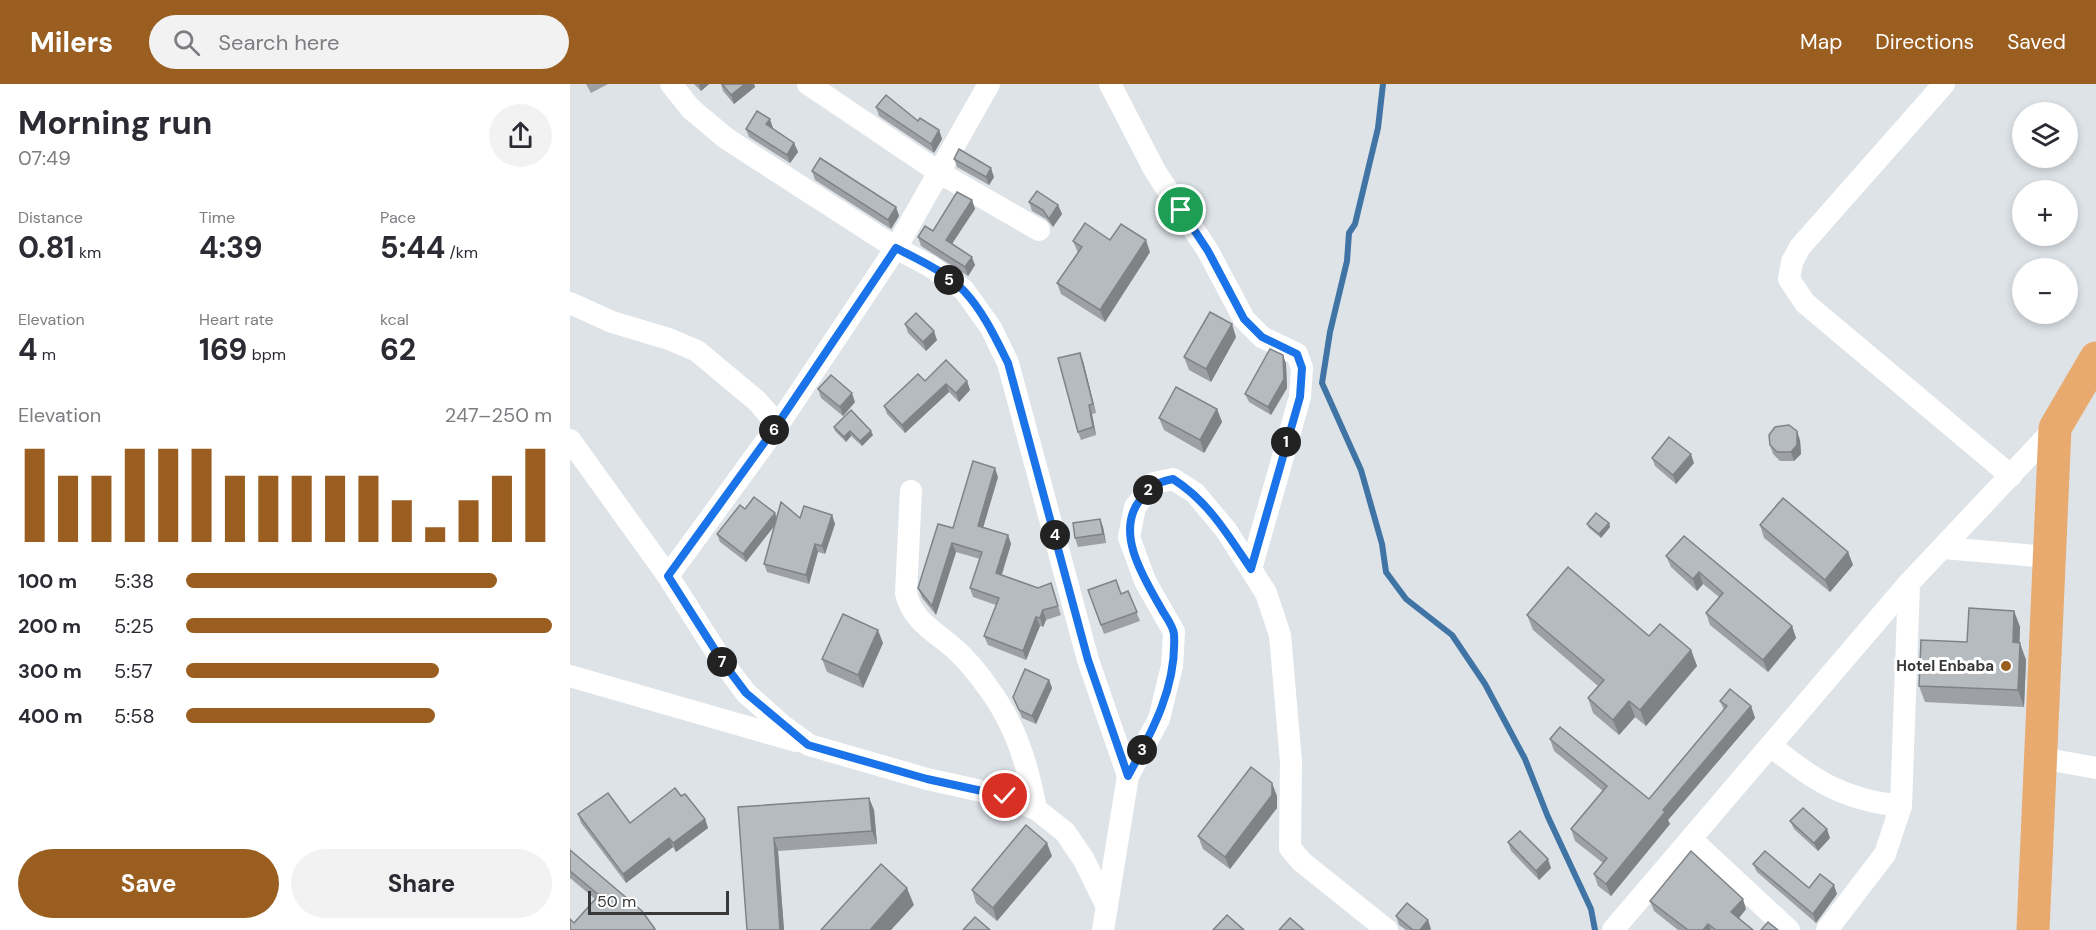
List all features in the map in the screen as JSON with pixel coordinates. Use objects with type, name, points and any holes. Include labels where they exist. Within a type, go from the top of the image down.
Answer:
[{"type":"highway","points":[[2033,930],[2055,428],[2096,358]]},
{"type":"street","points":[[671,84],[691,109],[727,138],[896,248],[930,266],[964,290],[990,328],[1008,363],[1088,660],[1128,776]]},
{"type":"street","points":[[808,84],[940,173],[1039,230]]},
{"type":"street","points":[[668,576],[777,425],[896,248],[989,84]]},
{"type":"street","points":[[1110,84],[1155,171],[1208,251],[1244,319],[1262,337],[1297,354],[1302,368],[1300,397],[1251,569]]},
{"type":"street","points":[[1944,84],[1800,247],[1792,262],[1789,279],[1805,303],[2011,476]]},
{"type":"street","points":[[570,303],[612,322],[669,339],[697,351],[757,401],[777,425]]},
{"type":"street","points":[[1613,930],[1692,840],[1908,583],[1944,548],[2055,428]]},
{"type":"street","points":[[570,440],[668,576],[722,661],[746,693],[808,745]]},
{"type":"street","points":[[1103,930],[1128,776],[1159,719],[1172,666],[1174,632],[1145,580],[1129,537],[1135,507],[1154,483],[1173,479],[1195,492],[1226,531],[1266,593],[1280,635],[1291,762],[1290,848],[1302,862],[1387,930]]},
{"type":"street","points":[[911,491],[906,593],[909,606],[915,616],[958,652],[991,691],[1014,732],[1027,763],[1036,809]]},
{"type":"street","points":[[1944,548],[2049,557]]},
{"type":"street","points":[[1827,930],[1885,854],[1901,806],[1908,583]]},
{"type":"street","points":[[570,676],[927,779],[1005,796],[1036,809],[1065,832],[1084,860],[1107,908]]},
{"type":"street","points":[[1771,746],[1799,769],[1835,789],[1868,803],[1901,806]]},
{"type":"street","points":[[2041,758],[2096,768]]},
{"type":"street","points":[[1692,840],[1789,930]]},
{"type":"building","points":[[722,84],[745,84],[731,95]]},
{"type":"building","points":[[886,95],[918,121],[920,118],[939,130],[931,144],[876,107]]},
{"type":"building","points":[[757,111],[770,119],[766,124],[794,143],[787,155],[746,129]]},
{"type":"building","points":[[959,149],[991,168],[986,177],[954,159]]},
{"type":"building","points":[[820,158],[896,207],[888,220],[812,171]]},
{"type":"building","points":[[1037,191],[1058,205],[1049,219],[1043,210],[1029,202]]},
{"type":"building","points":[[957,192],[972,200],[946,240],[972,257],[965,267],[918,237],[925,226],[933,231]]},
{"type":"building","points":[[1085,223],[1110,240],[1121,224],[1146,240],[1100,310],[1057,283],[1082,247],[1073,241]]},
{"type":"building","points":[[1210,312],[1232,324],[1206,369],[1184,357]]},
{"type":"building","points":[[916,313],[934,331],[923,342],[905,324]]},
{"type":"building","points":[[1270,349],[1283,355],[1284,379],[1268,407],[1245,394]]},
{"type":"building","points":[[1080,353],[1093,404],[1089,405],[1093,427],[1078,432],[1058,358]]},
{"type":"building","points":[[946,360],[967,381],[956,393],[946,384],[902,425],[884,406],[918,374],[925,381]]},
{"type":"building","points":[[831,375],[852,393],[840,407],[818,389]]},
{"type":"building","points":[[1176,387],[1217,409],[1200,440],[1159,418]]},
{"type":"building","points":[[851,410],[871,431],[860,441],[850,431],[844,437],[834,427]]},
{"type":"building","points":[[1789,425],[1797,431],[1797,445],[1791,452],[1777,452],[1770,445],[1769,435],[1775,427]]},
{"type":"building","points":[[1669,437],[1691,454],[1673,475],[1652,458]]},
{"type":"building","points":[[973,461],[995,468],[978,526],[1008,535],[996,573],[1038,588],[1051,583],[1058,606],[1043,610],[1040,618],[1036,617],[1023,651],[984,636],[999,598],[970,588],[982,552],[952,543],[932,606],[918,588],[938,524],[953,528]]},
{"type":"building","points":[[754,497],[775,513],[743,554],[717,534],[740,505],[745,509]]},
{"type":"building","points":[[1783,498],[1848,552],[1825,580],[1760,525]]},
{"type":"building","points":[[781,502],[800,518],[804,506],[832,515],[822,546],[815,544],[806,575],[764,564]]},
{"type":"building","points":[[1596,513],[1609,523],[1599,534],[1587,524]]},
{"type":"building","points":[[1100,519],[1103,534],[1075,538],[1073,523]]},
{"type":"building","points":[[1684,536],[1792,626],[1763,660],[1706,613],[1723,593],[1699,572],[1693,579],[1666,556]]},
{"type":"building","points":[[1568,567],[1649,636],[1660,624],[1691,650],[1640,710],[1629,701],[1613,720],[1588,698],[1604,680],[1527,615]]},
{"type":"building","points":[[1116,580],[1121,594],[1128,591],[1137,612],[1101,625],[1088,590]]},
{"type":"building","name":"Hotel Enbaba","points":[[1969,608],[2014,611],[2013,642],[2020,643],[2018,690],[1919,686],[1921,640],[1967,642]]},
{"type":"building","points":[[843,614],[878,630],[858,675],[822,659]]},
{"type":"building","points":[[1025,669],[1049,680],[1032,716],[1019,710],[1013,697]]},
{"type":"building","points":[[1730,689],[1751,706],[1663,810],[1665,812],[1606,884],[1594,874],[1607,858],[1571,829],[1607,786],[1550,739],[1560,727],[1649,799],[1727,706],[1720,701]]},
{"type":"building","points":[[1251,767],[1272,783],[1272,795],[1225,857],[1198,836]]},
{"type":"building","points":[[675,788],[681,796],[685,794],[705,819],[673,843],[669,838],[623,874],[578,814],[608,793],[630,823]]},
{"type":"building","points":[[869,798],[872,831],[774,838],[780,930],[747,930],[738,807]]},
{"type":"building","points":[[1803,808],[1827,829],[1814,843],[1790,821]]},
{"type":"building","points":[[1026,825],[1047,843],[993,908],[972,890]]},
{"type":"building","points":[[1520,831],[1548,859],[1536,871],[1508,842]]},
{"type":"building","points":[[570,850],[642,911],[655,929],[570,930],[570,919],[574,923],[599,895],[570,871]]},
{"type":"building","points":[[1691,851],[1743,899],[1731,912],[1753,930],[1716,930],[1708,924],[1703,930],[1688,930],[1650,901]]},
{"type":"building","points":[[1765,851],[1809,888],[1820,874],[1834,885],[1813,914],[1753,864]]},
{"type":"building","points":[[881,864],[907,888],[870,930],[821,930]]},
{"type":"building","points":[[1407,903],[1428,920],[1420,930],[1413,930],[1396,916]]},
{"type":"building","points":[[1227,915],[1244,930],[1213,930]]},
{"type":"building","points":[[975,917],[990,930],[963,930]]},
{"type":"building","points":[[1290,918],[1304,930],[1279,930]]},
{"type":"building","points":[[1768,922],[1778,930],[1761,930]]},
{"type":"waterway","points":[[1383,84],[1378,128],[1355,224],[1349,233],[1347,261],[1330,332],[1322,383],[1361,470],[1382,544],[1386,572],[1406,599],[1452,635],[1485,684],[1525,759],[1548,817],[1591,909],[1595,930]]},
{"type":"place","name":"Hotel Enbaba","points":[[2006,666]]},
{"type":"route","points":[[1005,796],[927,779],[808,745],[746,693],[722,661],[668,576],[777,425],[896,248],[930,266],[964,290],[990,328],[1008,363],[1088,660],[1128,776],[1159,719],[1172,666],[1174,632],[1145,580],[1129,537],[1135,507],[1154,483],[1173,479],[1195,492],[1226,531],[1251,569],[1300,397],[1302,368],[1297,354],[1283,345],[1262,337],[1244,319],[1208,251],[1181,210]]}]
